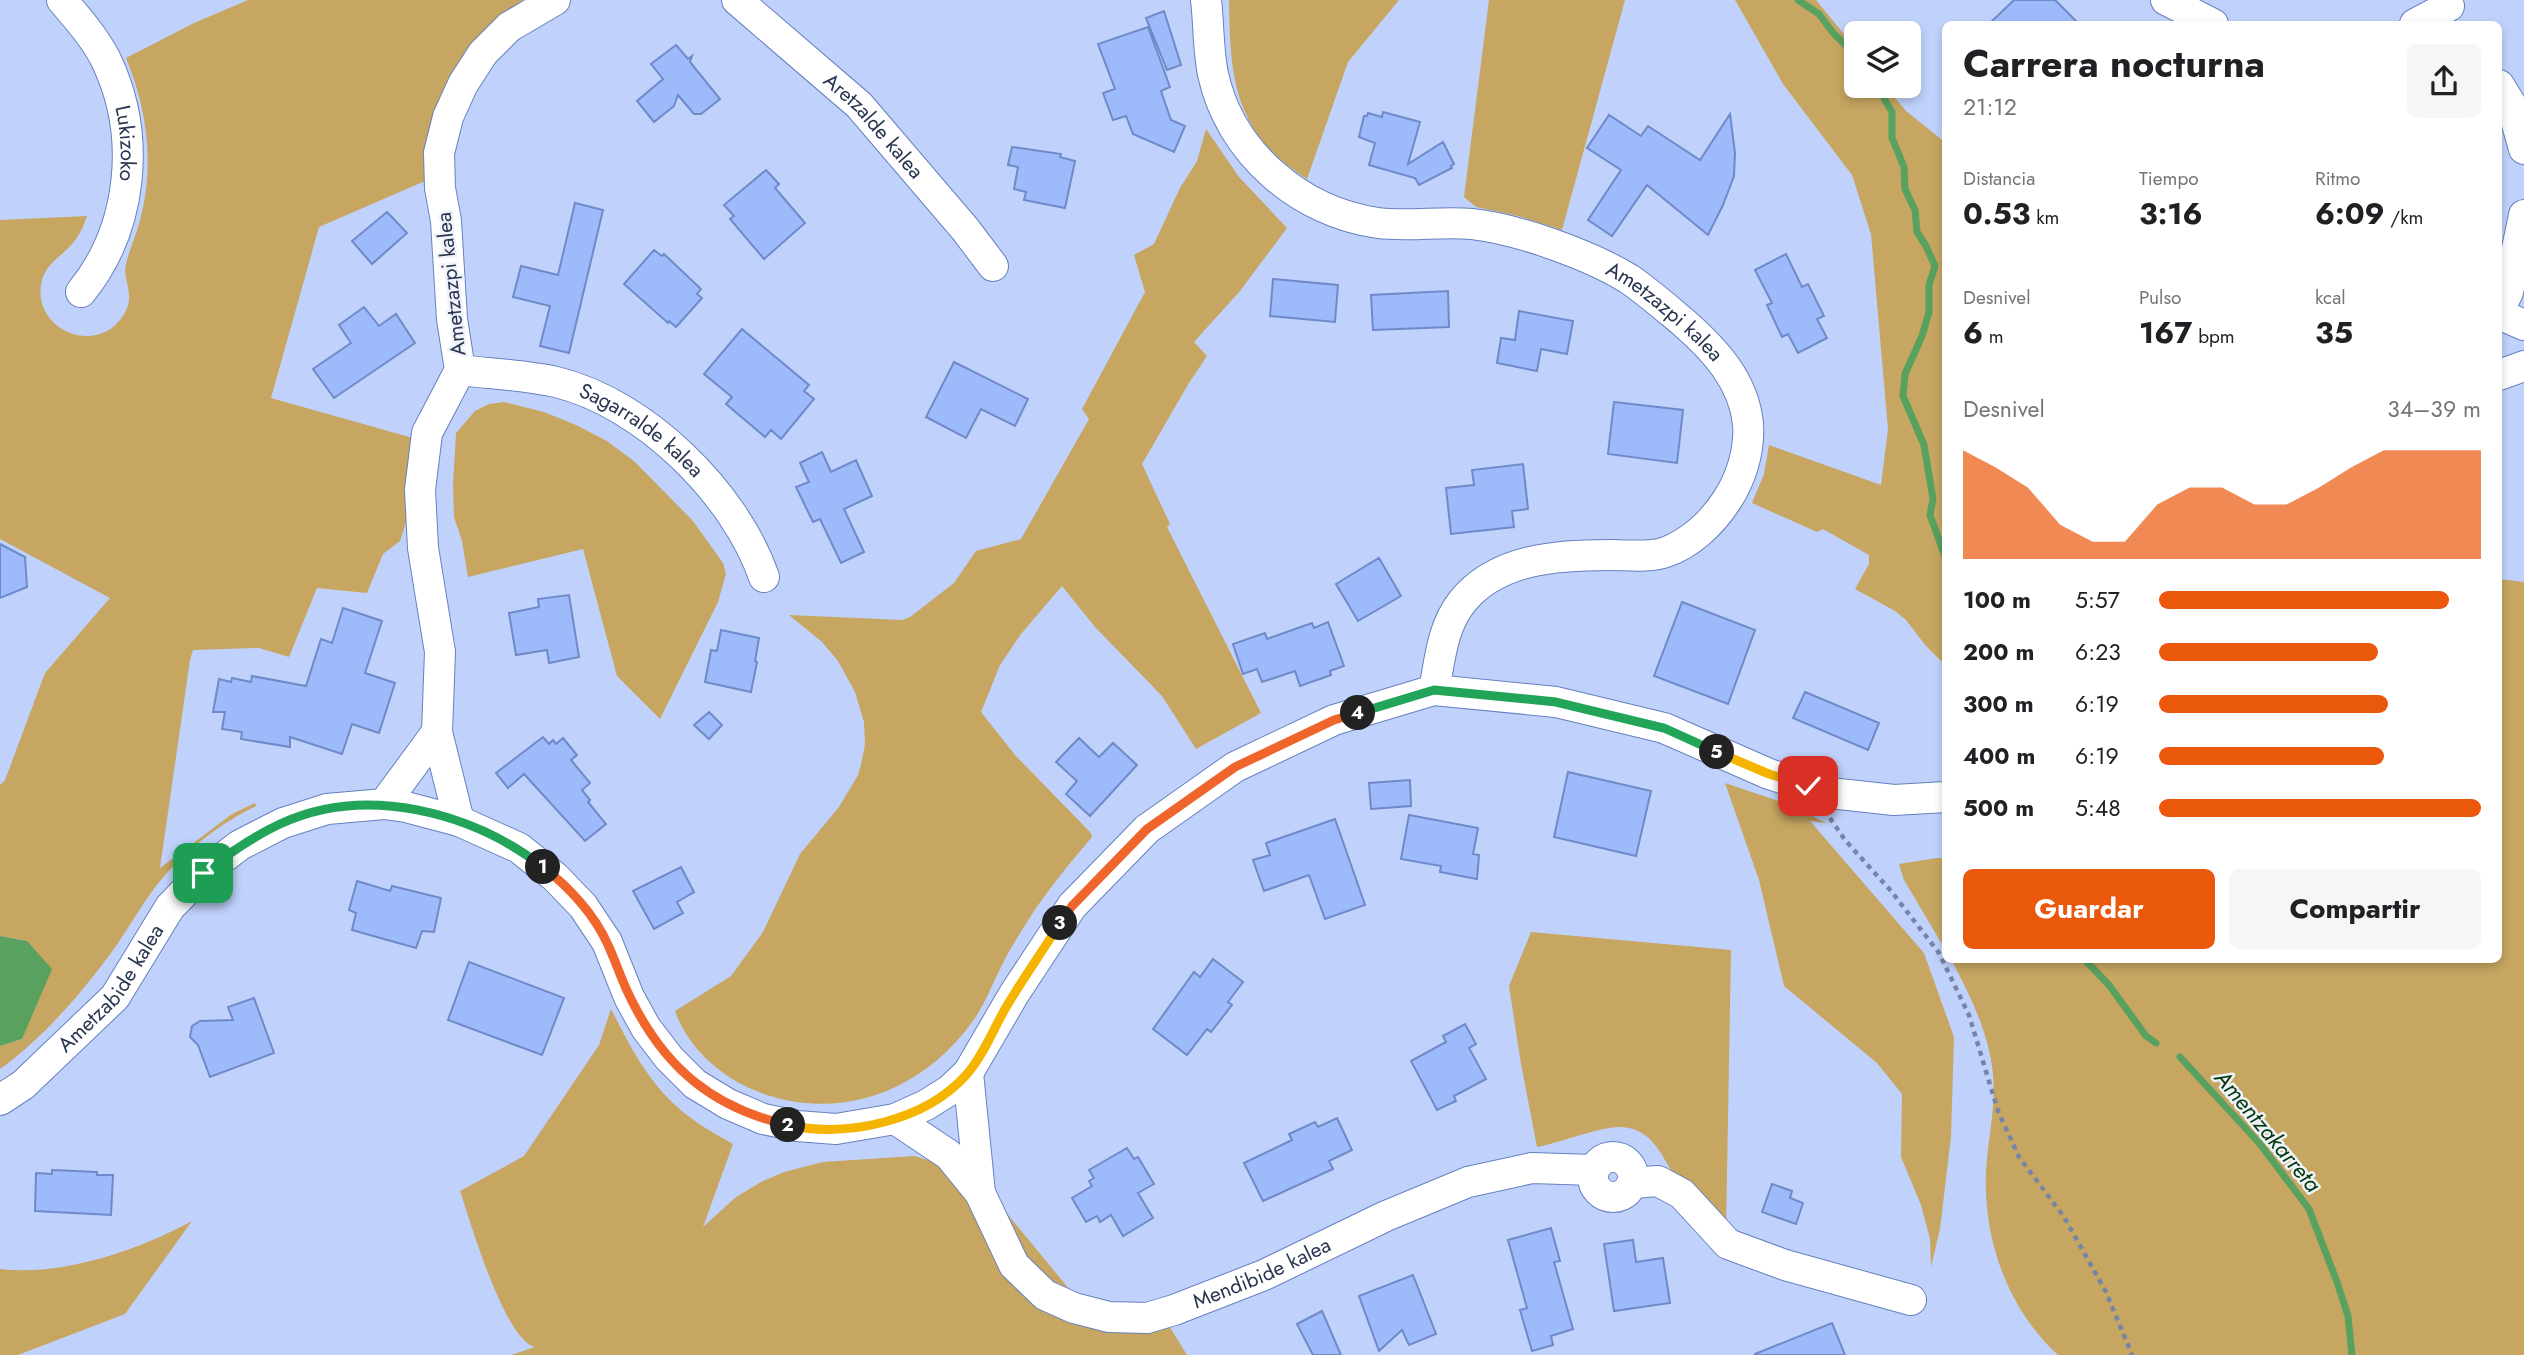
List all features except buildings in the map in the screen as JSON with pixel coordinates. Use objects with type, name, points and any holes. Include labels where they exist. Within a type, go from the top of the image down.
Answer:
[{"type":"street","name":"Lukizoko","points":[[62,0],[85,27],[106,60],[121,99],[128,134],[128,177],[122,213],[97,272],[81,292]]},
{"type":"street","name":"Ametzazpi kalea","points":[[459,821],[437,732],[440,652],[423,548],[420,490],[427,433],[460,370],[452,319],[439,153],[448,117],[463,84],[483,53],[509,27],[555,0]]},
{"type":"street","name":"Aretzalde kalea","points":[[737,0],[859,105],[965,229],[993,266]]},
{"type":"street","name":"Ametzazpi kalea","points":[[1206,0],[1214,76],[1224,108],[1241,138],[1261,164],[1287,187],[1336,212],[1380,223],[1472,224],[1551,243],[1626,277],[1697,334],[1727,367],[1745,404],[1747,449],[1741,471],[1733,492],[1704,528],[1666,552],[1574,557],[1525,563],[1489,578],[1474,588],[1451,617],[1445,633],[1434,690]]},
{"type":"street","points":[[2166,0],[2207,21]]},
{"type":"street","points":[[2423,21],[2451,10]]},
{"type":"street","points":[[2502,90],[2512,106],[2524,149]]},
{"type":"street","points":[[2502,305],[2518,255],[2524,215]]},
{"type":"street","points":[[2502,314],[2524,325]]},
{"type":"street","points":[[2502,374],[2524,366]]},
{"type":"street","name":"Sagarralde kalea","points":[[460,370],[555,382],[592,395],[633,417],[699,473],[739,525],[756,554],[764,577]]},
{"type":"street","points":[[980,1193],[968,1073],[1014,994],[1072,906],[1147,829],[1235,767],[1334,720],[1434,690],[1556,702],[1664,728],[1769,774],[1830,793],[1894,800],[1942,797]]},
{"type":"street","points":[[384,804],[437,732]]},
{"type":"street","name":"Ametzabide kalea","points":[[0,1100],[23,1085],[115,997],[170,907],[203,873],[240,845],[283,823],[327,810],[384,804],[459,821],[519,848],[555,877],[583,906],[607,942],[629,996],[646,1028],[669,1058],[695,1084],[728,1104],[763,1119],[797,1126],[836,1129],[895,1119],[942,1095],[968,1073]]},
{"type":"street","points":[[895,1119],[949,1155],[980,1193]]},
{"type":"street","name":"Mendibide kalea","points":[[980,1193],[1014,1265],[1045,1295],[1074,1308],[1109,1317],[1147,1318],[1174,1310],[1264,1275],[1386,1216],[1468,1182],[1532,1168],[1594,1170],[1597,1164],[1609,1157],[1623,1159],[1632,1169],[1632,1183],[1658,1181],[1682,1194],[1728,1244],[1785,1265],[1912,1300]]},
{"type":"path","points":[[1808,786],[1845,840],[1891,891],[1942,959]]},
{"type":"path","points":[[1944,963],[1969,1015],[1997,1111],[2020,1157],[2064,1217],[2106,1292],[2132,1355]]},
{"type":"shaded area","points":[[248,0],[522,0],[477,42],[450,80],[438,112],[425,181],[319,227],[271,398],[413,438],[409,513],[400,541],[383,554],[367,593],[317,588],[289,657],[259,648],[193,650],[160,868],[232,814],[255,803],[256,806],[214,831],[178,862],[156,886],[111,953],[74,1000],[31,1044],[0,1069],[0,1046],[22,1039],[27,941],[0,936],[0,785],[5,780],[45,673],[110,598],[0,539],[0,220],[87,216],[75,241],[45,272],[41,285],[41,301],[47,315],[57,326],[70,333],[84,336],[112,328],[123,316],[129,301],[125,270],[139,224],[147,182],[144,119],[140,98],[126,58],[194,23]]},
{"type":"shaded area","points":[[1229,0],[1399,0],[1348,62],[1307,179],[1264,143],[1241,102],[1231,55]]},
{"type":"shaded area","points":[[1489,0],[1625,0],[1562,230],[1518,216],[1476,207],[1464,197]]},
{"type":"shaded area","points":[[1735,0],[1816,0],[1844,34],[1844,98],[1895,98],[1906,111],[1942,140],[1942,662],[1906,620],[1855,589],[1869,564],[1869,555],[1823,529],[1817,532],[1752,503],[1764,474],[1769,445],[1881,485],[1888,429],[1871,234],[1852,175],[1783,84]]},
{"type":"shaded area","points":[[1206,129],[1239,177],[1287,228],[1240,291],[1194,342],[1207,356],[1142,464],[1170,524],[1167,527],[1261,713],[1196,749],[1162,696],[1095,627],[1062,586],[1021,634],[1000,665],[981,712],[1015,755],[1092,837],[1058,878],[1027,922],[977,1015],[937,1060],[913,1078],[887,1091],[859,1100],[830,1104],[801,1103],[754,1090],[725,1074],[701,1053],[690,1040],[675,1011],[731,976],[763,932],[800,854],[839,807],[858,775],[865,744],[864,722],[855,692],[838,661],[822,642],[789,615],[902,620],[910,617],[954,583],[976,551],[1021,539],[1089,419],[1082,409],[1145,292],[1134,255],[1154,244],[1180,188],[1197,161]]},
{"type":"shaded area","points":[[504,402],[544,412],[607,441],[635,462],[693,521],[723,563],[726,574],[718,602],[660,719],[617,676],[583,549],[468,577],[462,541],[454,517],[456,433],[475,411],[489,404]]},
{"type":"shaded area","points":[[2502,579],[2524,582],[2524,1355],[2058,1355],[2025,1316],[2012,1294],[1994,1247],[1986,1197],[1993,1074],[1978,1015],[1953,963],[2502,963]]},
{"type":"shaded area","points":[[1725,783],[1790,805],[1826,823],[1810,821],[1924,953],[1954,1037],[1951,1137],[1940,1229],[1931,1267],[1930,1239],[1921,1205],[1901,1157],[1902,1094],[1877,1063],[1784,986],[1759,880]]},
{"type":"shaded area","points":[[1942,858],[1942,944],[1904,880],[1899,864]]},
{"type":"shaded area","points":[[1531,932],[1731,950],[1726,1231],[1681,1184],[1651,1140],[1633,1129],[1613,1127],[1537,1147],[1509,986]]},
{"type":"shaded area","points":[[0,936],[27,941],[52,969],[22,1039],[0,1046]]},
{"type":"shaded area","points":[[611,1009],[635,1054],[665,1095],[696,1122],[733,1144],[703,1227],[736,1197],[784,1172],[823,1162],[914,1156],[949,1166],[985,1187],[1079,1301],[1157,1306],[1187,1355],[511,1355],[535,1347],[523,1339],[501,1303],[480,1252],[460,1191],[524,1156],[599,1045]]},
{"type":"shaded area","points":[[192,1221],[125,1314],[18,1355],[0,1355],[0,1269],[49,1269],[99,1259],[147,1242]]},
{"type":"waterway","name":"Amentzakarreta","points":[[1798,0],[1819,14],[1844,44]]},
{"type":"waterway","name":"Amentzakarreta","points":[[1884,98],[1892,112],[1892,138],[1904,167],[1905,189],[1915,210],[1917,232],[1935,266],[1929,285],[1929,312],[1922,336],[1905,374],[1903,396],[1924,445],[1933,499],[1930,515],[1942,548]]},
{"type":"waterway","name":"Amentzakarreta","points":[[2088,963],[2109,985],[2146,1036],[2156,1043]]},
{"type":"waterway","name":"Amentzakarreta","points":[[2180,1057],[2260,1144],[2309,1209],[2348,1316],[2352,1355]]},
{"type":"route","points":[[203,873],[240,845],[283,823],[327,810],[384,804],[459,821],[519,848],[555,877],[583,906],[607,942],[629,996],[646,1028],[669,1058],[695,1084],[728,1104],[763,1119],[797,1126],[836,1129],[895,1119],[950,1090],[968,1073],[1014,994],[1072,906],[1147,829],[1235,767],[1334,720],[1434,690],[1556,702],[1664,728],[1769,774],[1808,786]]}]
